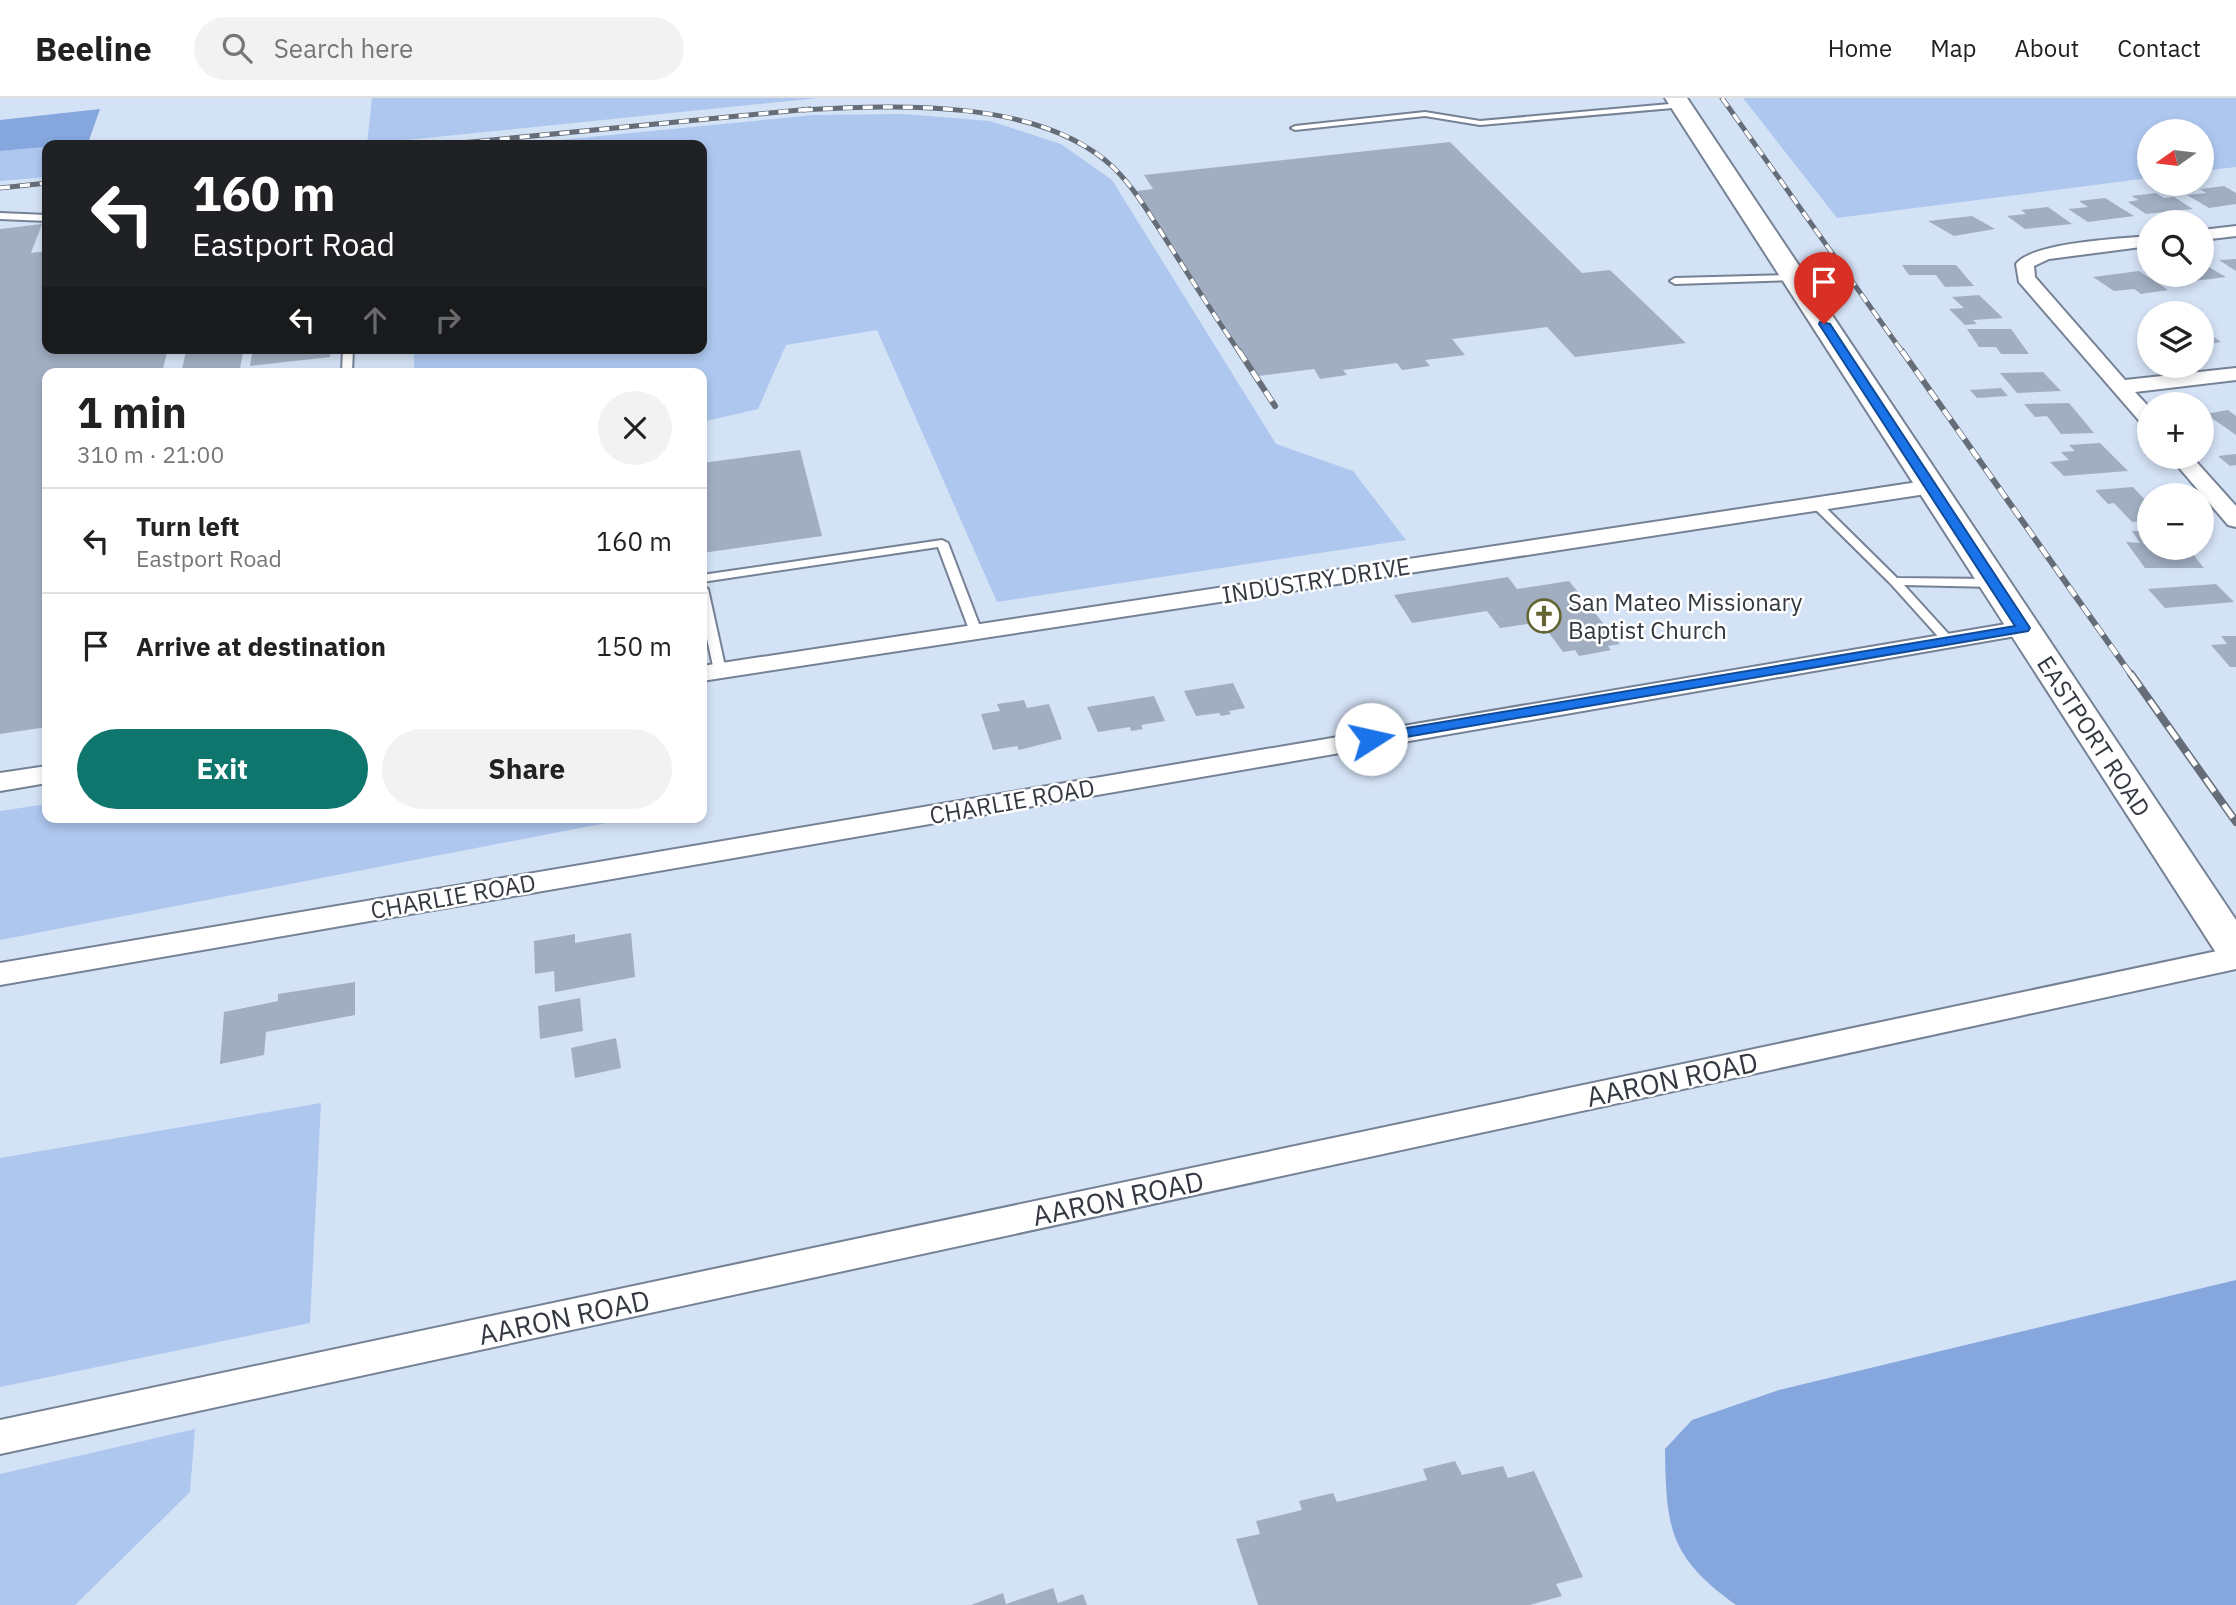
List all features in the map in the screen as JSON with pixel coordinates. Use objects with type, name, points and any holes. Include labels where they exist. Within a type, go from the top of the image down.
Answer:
[{"type":"street","name":"EASTPORT ROAD","points":[[1679,101],[2236,952]]},
{"type":"street","points":[[2214,234],[2236,231]]},
{"type":"street","points":[[2137,243],[2033,258],[2025,264],[2024,271],[2026,278],[2137,406]]},
{"type":"street","points":[[2120,386],[2152,385],[2236,374]]},
{"type":"street","points":[[2191,469],[2236,520]]},
{"type":"street","name":"INDUSTRY DRIVE","points":[[711,673],[1931,487]]},
{"type":"street","name":"CHARLIE ROAD","points":[[0,974],[2024,628]]},
{"type":"street","points":[[0,782],[42,776]]},
{"type":"street","name":"AARON ROAD","points":[[0,1437],[2236,958]]},
{"type":"lane","points":[[1295,128],[1425,114],[1480,122],[1679,101]]},
{"type":"lane","points":[[0,216],[42,218]]},
{"type":"lane","points":[[1675,281],[1794,278]]},
{"type":"lane","points":[[1816,504],[1894,581],[1948,640]]},
{"type":"lane","points":[[707,578],[942,543],[976,632]]},
{"type":"lane","points":[[1894,581],[1994,583]]},
{"type":"lane","points":[[707,636],[711,673]]},
{"type":"shaded area","points":[[372,98],[819,98],[406,140],[367,140]]},
{"type":"shaded area","points":[[1743,98],[2236,98],[2236,167],[2214,170],[2214,119],[2137,119],[2137,180],[1837,218]]},
{"type":"shaded area","points":[[100,109],[89,140],[42,140],[42,147],[0,151],[0,120]]},
{"type":"shaded area","points":[[904,114],[990,121],[1061,144],[1112,180],[1276,444],[1353,471],[1406,540],[997,602],[877,330],[786,345],[758,409],[707,421],[707,368],[414,368],[414,354],[707,354],[707,140],[559,140],[814,115]]},
{"type":"shaded area","points":[[42,147],[42,177],[0,181],[0,151]]},
{"type":"shaded area","points":[[42,805],[42,823],[606,823],[0,940],[0,811]]},
{"type":"shaded area","points":[[321,1103],[310,1323],[0,1387],[0,1158]]},
{"type":"shaded area","points":[[2236,1280],[2236,1605],[1736,1605],[1697,1571],[1676,1539],[1667,1500],[1665,1449],[1692,1420],[1779,1390]]},
{"type":"shaded area","points":[[195,1429],[190,1492],[75,1605],[0,1605],[0,1474]]},
{"type":"building","points":[[1450,142],[1582,273],[1610,270],[1686,343],[1575,357],[1547,327],[1452,339],[1465,355],[1425,360],[1430,366],[1402,370],[1397,363],[1343,370],[1347,375],[1320,379],[1314,369],[1258,376],[1136,191],[1153,189],[1144,175]]},
{"type":"building","points":[[2224,186],[2236,193],[2236,204],[2209,208],[2189,196],[2214,196],[2214,187]]},
{"type":"building","points":[[2131,196],[2174,197],[2193,209],[2140,210],[2128,202],[2139,200]]},
{"type":"building","points":[[2105,198],[2134,216],[2088,222],[2068,209],[2088,207],[2079,201]]},
{"type":"building","points":[[2048,207],[2072,224],[2025,229],[2007,216],[2026,214],[2021,210]]},
{"type":"building","points":[[1972,216],[1995,229],[1954,236],[1928,221]]},
{"type":"building","points":[[42,224],[31,253],[42,252],[42,354],[167,354],[163,368],[42,368],[42,728],[0,734],[0,229]]},
{"type":"building","points":[[2236,259],[2236,271],[2219,260]]},
{"type":"building","points":[[1902,265],[1956,265],[1974,286],[1945,287],[1936,275],[1909,275]]},
{"type":"building","points":[[2214,270],[2226,277],[2214,278]]},
{"type":"building","points":[[2137,271],[2137,287],[2163,287],[2168,290],[2141,294],[2134,289],[2114,291],[2093,277]]},
{"type":"building","points":[[1979,295],[2003,318],[1973,320],[1977,324],[1965,325],[1949,309],[1964,308],[1952,297]]},
{"type":"building","points":[[1967,329],[2011,329],[2029,354],[2001,354],[1996,347],[1979,347]]},
{"type":"building","points":[[186,354],[243,354],[240,368],[182,368]]},
{"type":"building","points":[[252,354],[330,354],[330,357],[250,366]]},
{"type":"building","points":[[2043,372],[2061,391],[2017,393],[2000,373]]},
{"type":"building","points":[[2001,388],[2008,396],[1977,398],[1970,390]]},
{"type":"building","points":[[2069,403],[2094,433],[2061,434],[2047,416],[2035,417],[2024,404]]},
{"type":"building","points":[[2228,410],[2236,416],[2236,435],[2214,420],[2214,413]]},
{"type":"building","points":[[2100,443],[2128,471],[2064,476],[2050,462],[2069,460],[2061,452],[2075,451],[2069,445]]},
{"type":"building","points":[[800,450],[822,536],[707,552],[707,462]]},
{"type":"building","points":[[2236,454],[2236,465],[2230,466],[2218,456]]},
{"type":"building","points":[[2133,487],[2137,491],[2137,522],[2132,522],[2114,503],[2108,504],[2095,490]]},
{"type":"building","points":[[2126,542],[2137,543],[2137,557]]},
{"type":"building","points":[[2139,560],[2198,560],[2204,568],[2145,568]]},
{"type":"building","name":"San Mateo Missionary Baptist Church","points":[[1508,577],[1517,589],[1569,581],[1620,644],[1608,646],[1611,650],[1579,656],[1575,650],[1563,652],[1541,622],[1500,628],[1487,611],[1412,623],[1394,595]]},
{"type":"building","points":[[2216,584],[2234,602],[2165,608],[2148,589]]},
{"type":"building","points":[[2221,636],[2236,636],[2236,667],[2230,667],[2211,645],[2227,644]]},
{"type":"building","points":[[1233,683],[1245,708],[1229,711],[1231,714],[1221,716],[1219,713],[1196,716],[1184,691]]},
{"type":"building","points":[[1154,696],[1165,721],[1141,725],[1143,729],[1131,731],[1130,727],[1098,732],[1087,707]]},
{"type":"building","points":[[1024,700],[1027,708],[1049,704],[1062,739],[1019,750],[1017,746],[993,750],[981,714],[1000,711],[997,704]]},
{"type":"building","points":[[631,933],[635,977],[555,992],[554,971],[535,974],[534,941],[575,934],[575,943]]},
{"type":"building","points":[[355,982],[355,1015],[266,1032],[264,1055],[220,1064],[224,1012],[278,1001],[278,994]]},
{"type":"building","points":[[580,998],[583,1031],[540,1039],[538,1006]]},
{"type":"building","points":[[616,1038],[621,1068],[575,1078],[571,1048]]},
{"type":"building","points":[[1455,1461],[1462,1475],[1503,1466],[1508,1478],[1534,1471],[1583,1577],[1556,1584],[1562,1596],[1530,1605],[1258,1605],[1236,1539],[1260,1534],[1256,1521],[1302,1510],[1299,1501],[1333,1493],[1337,1502],[1427,1480],[1423,1469]]},
{"type":"building","points":[[1053,1588],[1058,1603],[1083,1594],[1087,1605],[971,1605],[1003,1593],[1006,1604]]},
{"type":"railway","points":[[1722,98],[1903,353]]},
{"type":"railway","points":[[803,110],[882,107],[967,111],[1048,129],[1083,145],[1114,168],[1130,186],[1240,353]]},
{"type":"railway","points":[[491,140],[810,109]]},
{"type":"railway","points":[[0,188],[42,184]]},
{"type":"railway","points":[[1239,351],[1275,406]]},
{"type":"railway","points":[[1902,351],[2132,676]]},
{"type":"railway","points":[[2131,674],[2236,822]]},
{"type":"place","name":"San Mateo Missionary Baptist Church","points":[[1544,616]]},
{"type":"route","points":[[1371,739],[2024,628],[1824,324]]}]
